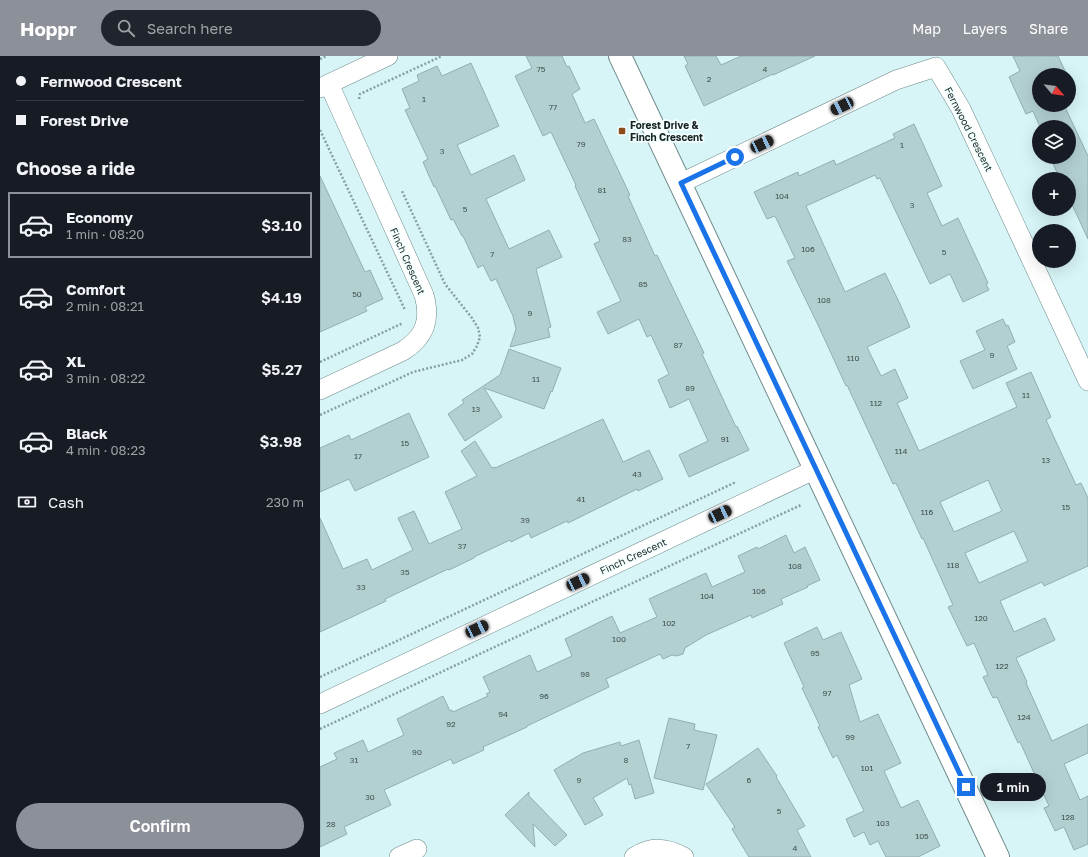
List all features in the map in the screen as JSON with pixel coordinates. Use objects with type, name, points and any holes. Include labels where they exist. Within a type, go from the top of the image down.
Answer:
[{"type":"street","name":"Finch Crescent","points":[[320,390],[403,351],[412,345],[424,328],[427,317],[427,306],[424,295],[325,86],[388,56]]},
{"type":"street","points":[[620,56],[998,857]]},
{"type":"street","name":"Fernwood Crescent","points":[[681,183],[896,80],[936,67],[961,109],[1088,381]]},
{"type":"street","name":"Finch Crescent","points":[[320,704],[816,469]]},
{"type":"street","points":[[399,857],[417,849]]},
{"type":"street","points":[[634,857],[652,850],[664,849],[684,857]]},
{"type":"path","points":[[320,59],[327,56]]},
{"type":"path","points":[[320,130],[405,311]]},
{"type":"path","points":[[320,362],[404,322]]},
{"type":"path","points":[[320,677],[739,481]]},
{"type":"path","points":[[320,729],[480,653],[801,505]]},
{"type":"building","points":[[526,56],[562,56],[567,67],[569,66],[580,89],[572,94],[585,123],[594,119],[630,195],[628,196],[655,256],[657,255],[704,353],[702,354],[736,427],[737,426],[749,450],[689,477],[679,455],[708,441],[689,399],[670,408],[658,380],[669,374],[651,335],[647,337],[639,319],[608,334],[597,312],[621,301],[594,244],[600,241],[575,186],[576,185],[551,132],[543,136],[515,76],[532,68]]},
{"type":"building","points":[[684,56],[716,56],[721,65],[741,56],[815,56],[704,106],[685,66],[688,64]]},
{"type":"building","points":[[1013,56],[1058,56],[1064,68],[1032,68],[1032,111],[1026,114],[1009,77],[1020,71]]},
{"type":"building","points":[[471,63],[499,126],[457,145],[471,175],[514,155],[525,180],[486,199],[509,249],[549,230],[562,257],[536,269],[551,327],[548,328],[550,337],[510,347],[516,329],[513,316],[496,279],[491,281],[483,265],[478,268],[463,236],[453,219],[451,220],[435,186],[434,187],[423,162],[428,159],[405,110],[410,108],[402,89],[419,81],[417,75],[437,66],[442,76]]},
{"type":"building","points":[[1033,112],[1067,112],[1071,120],[1037,120]]},
{"type":"building","points":[[914,124],[942,186],[927,193],[942,226],[958,218],[988,283],[986,284],[989,290],[963,302],[950,274],[930,284],[880,178],[877,179],[875,175],[806,206],[845,292],[885,273],[900,304],[910,327],[867,347],[881,376],[895,369],[908,398],[897,403],[919,451],[1017,407],[1006,383],[1031,372],[1051,417],[1046,420],[1076,485],[1081,483],[1088,498],[1088,566],[1044,586],[1042,582],[1000,601],[1014,632],[1045,618],[1055,640],[1016,658],[1052,741],[1088,724],[1088,753],[1064,764],[1080,800],[1088,796],[1088,844],[1074,850],[1064,827],[1055,831],[1044,808],[1049,806],[1020,742],[1018,743],[997,697],[993,698],[983,677],[988,675],[974,643],[967,646],[948,607],[953,605],[923,538],[922,539],[896,483],[893,484],[787,261],[795,258],[775,216],[767,219],[754,192],[798,172],[799,176],[834,160],[836,165],[895,138],[893,134]],"holes":[[[988,480],[1002,511],[954,532],[940,502]],[[1014,531],[1028,561],[979,583],[965,553]]]},
{"type":"building","points":[[1076,130],[1088,156],[1088,239],[1076,213],[1076,172],[1057,172],[1053,164],[1076,164]]},
{"type":"building","points":[[320,176],[365,272],[370,270],[383,299],[365,307],[367,311],[320,332]]},
{"type":"building","points":[[1003,319],[1006,326],[1008,325],[1015,342],[1007,346],[1017,369],[973,389],[960,361],[985,350],[976,331]]},
{"type":"building","points":[[509,349],[561,368],[544,409],[484,388],[502,417],[465,441],[448,414],[464,403],[462,400],[500,375]]},
{"type":"building","points":[[409,413],[429,457],[355,491],[349,479],[320,492],[320,448],[349,435],[351,440]]},
{"type":"building","points":[[603,419],[623,462],[649,450],[663,479],[638,491],[637,489],[568,523],[567,521],[531,538],[529,533],[511,542],[510,540],[385,599],[386,601],[320,632],[320,518],[343,569],[367,559],[372,570],[413,550],[398,518],[414,511],[429,544],[462,529],[445,492],[477,476],[461,451],[475,441],[492,468],[495,468]]},
{"type":"building","points":[[786,535],[794,553],[805,547],[820,580],[781,599],[783,604],[752,618],[751,615],[706,635],[685,648],[683,654],[676,656],[672,655],[663,659],[660,654],[606,679],[609,687],[483,747],[484,750],[453,764],[451,759],[384,790],[391,805],[344,827],[347,834],[320,847],[320,767],[337,759],[334,753],[363,740],[368,752],[404,735],[397,719],[443,696],[450,711],[452,710],[453,712],[488,696],[486,694],[490,692],[483,677],[530,655],[537,672],[572,656],[565,639],[612,616],[620,633],[657,617],[649,599],[706,573],[712,587],[745,572],[738,556],[757,547],[758,549]]},
{"type":"building","points":[[817,627],[823,640],[841,632],[862,679],[849,685],[860,722],[878,714],[901,763],[884,771],[901,808],[918,800],[940,846],[918,857],[886,857],[878,841],[870,845],[864,832],[854,837],[846,819],[864,811],[837,755],[833,758],[818,727],[820,726],[802,688],[804,687],[784,643]]},
{"type":"building","points":[[669,718],[695,724],[694,730],[717,735],[703,790],[654,778]]},
{"type":"building","points":[[639,740],[654,793],[635,799],[631,784],[629,785],[627,778],[593,798],[603,815],[585,825],[554,770],[583,753],[620,742],[621,746]]},
{"type":"building","points":[[758,748],[777,776],[776,777],[805,826],[797,830],[811,857],[749,857],[732,829],[735,827],[706,784]]},
{"type":"building","points":[[529,792],[529,796],[567,835],[555,846],[533,824],[535,847],[505,815]]},
{"type":"place","name":"Forest Drive & Finch Crescent","points":[[622,131]]},
{"type":"route","points":[[735,157],[681,183],[966,787]]}]
